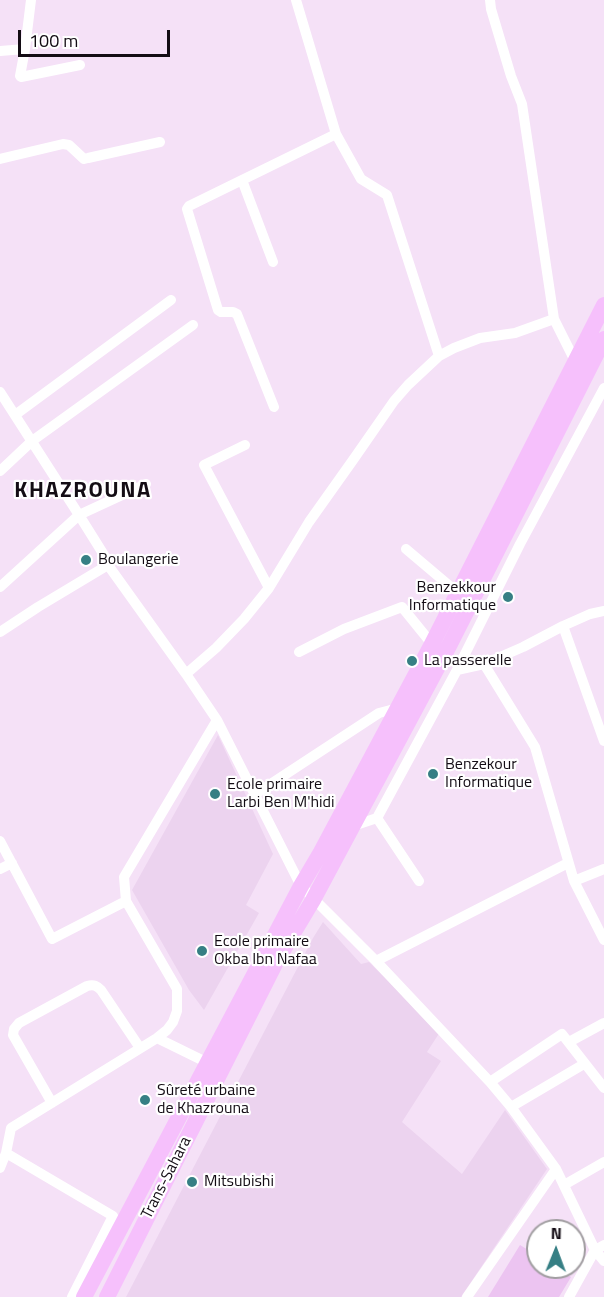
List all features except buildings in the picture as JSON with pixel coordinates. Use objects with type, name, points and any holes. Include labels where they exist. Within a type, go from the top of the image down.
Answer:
[{"type":"highway","points":[[84,1297],[432,644],[604,305]]},
{"type":"highway","name":"Trans-Sahara","points":[[107,1297],[276,962],[314,900],[450,644],[604,339]]},
{"type":"street","points":[[31,0],[21,77],[80,65]]},
{"type":"street","points":[[296,0],[336,134],[361,179],[387,195],[439,356]]},
{"type":"street","points":[[490,0],[510,76],[522,104],[554,319],[575,361]]},
{"type":"street","points":[[0,51],[25,49]]},
{"type":"street","points":[[274,407],[237,314],[218,310],[187,209],[336,134]]},
{"type":"street","points":[[0,159],[63,144],[69,145],[84,159],[160,142]]},
{"type":"street","points":[[242,180],[273,262]]},
{"type":"street","points":[[15,415],[171,300]]},
{"type":"street","points":[[186,674],[237,627],[269,588],[309,522],[394,401],[408,385],[439,356],[454,348],[480,338],[515,333],[554,319]]},
{"type":"street","points":[[0,471],[32,441],[193,325]]},
{"type":"street","points":[[353,826],[377,818],[604,388]]},
{"type":"street","points":[[0,392],[104,555],[108,565],[217,720],[301,886],[376,961],[511,1107],[556,1169],[600,1248],[604,1261]]},
{"type":"street","points":[[245,445],[204,465],[269,588]]},
{"type":"street","points":[[0,587],[79,516],[146,484]]},
{"type":"street","points":[[406,549],[458,593]]},
{"type":"street","points":[[0,632],[108,565]]},
{"type":"street","points":[[299,652],[344,629],[402,607],[432,644]]},
{"type":"street","points":[[457,670],[484,664],[563,626],[604,611]]},
{"type":"street","points":[[563,626],[604,741]]},
{"type":"street","points":[[484,664],[535,747],[574,881],[604,940]]},
{"type":"street","points":[[254,795],[379,712],[398,708]]},
{"type":"street","points":[[0,1168],[6,1153],[10,1128],[156,1038],[173,1022],[177,1011],[177,989],[126,901],[123,877],[217,720]]},
{"type":"street","points":[[377,818],[419,881]]},
{"type":"street","points":[[0,841],[52,939],[126,901]]},
{"type":"street","points":[[376,961],[568,862]]},
{"type":"street","points":[[0,869],[12,863]]},
{"type":"street","points":[[574,881],[604,869]]},
{"type":"street","points":[[52,1103],[13,1035],[19,1023],[91,985],[96,986],[140,1048]]},
{"type":"street","points":[[568,1042],[604,1023]]},
{"type":"street","points":[[490,1082],[562,1034],[604,1088]]},
{"type":"street","points":[[156,1038],[208,1063]]},
{"type":"street","points":[[511,1107],[584,1064]]},
{"type":"street","points":[[6,1153],[113,1216],[72,1297]]},
{"type":"street","points":[[564,1185],[604,1162]]},
{"type":"street","points":[[467,1297],[556,1169]]},
{"type":"street","points":[[569,1297],[600,1248]]},
{"type":"shaded area","points":[[218,735],[273,854],[246,905],[259,913],[204,1010],[189,990],[132,890]]},
{"type":"shaded area","points":[[323,922],[361,964],[369,962],[440,1032],[427,1052],[441,1061],[402,1122],[462,1174],[505,1110],[547,1169],[461,1297],[126,1297],[313,938]]},
{"type":"shaded area","points":[[520,1245],[526,1249],[526,1279],[570,1279],[559,1297],[488,1297]]},
{"type":"place","name":"Boulangerie","points":[[86,560]]},
{"type":"place","name":"Benzekkour Informatique","points":[[508,597]]},
{"type":"place","name":"La passerelle","points":[[412,661]]},
{"type":"place","name":"Benzekour Informatique","points":[[433,774]]},
{"type":"place","name":"Ecole primaire Larbi Ben M'hidi","points":[[215,794]]},
{"type":"place","name":"Ecole primaire Okba Ibn Nafaa","points":[[202,951]]},
{"type":"place","name":"Sûreté urbaine de Khazrouna","points":[[145,1100]]},
{"type":"place","name":"Mitsubishi","points":[[192,1182]]},
{"type":"district","name":"KHAZROUNA","points":[[83,492]]}]
